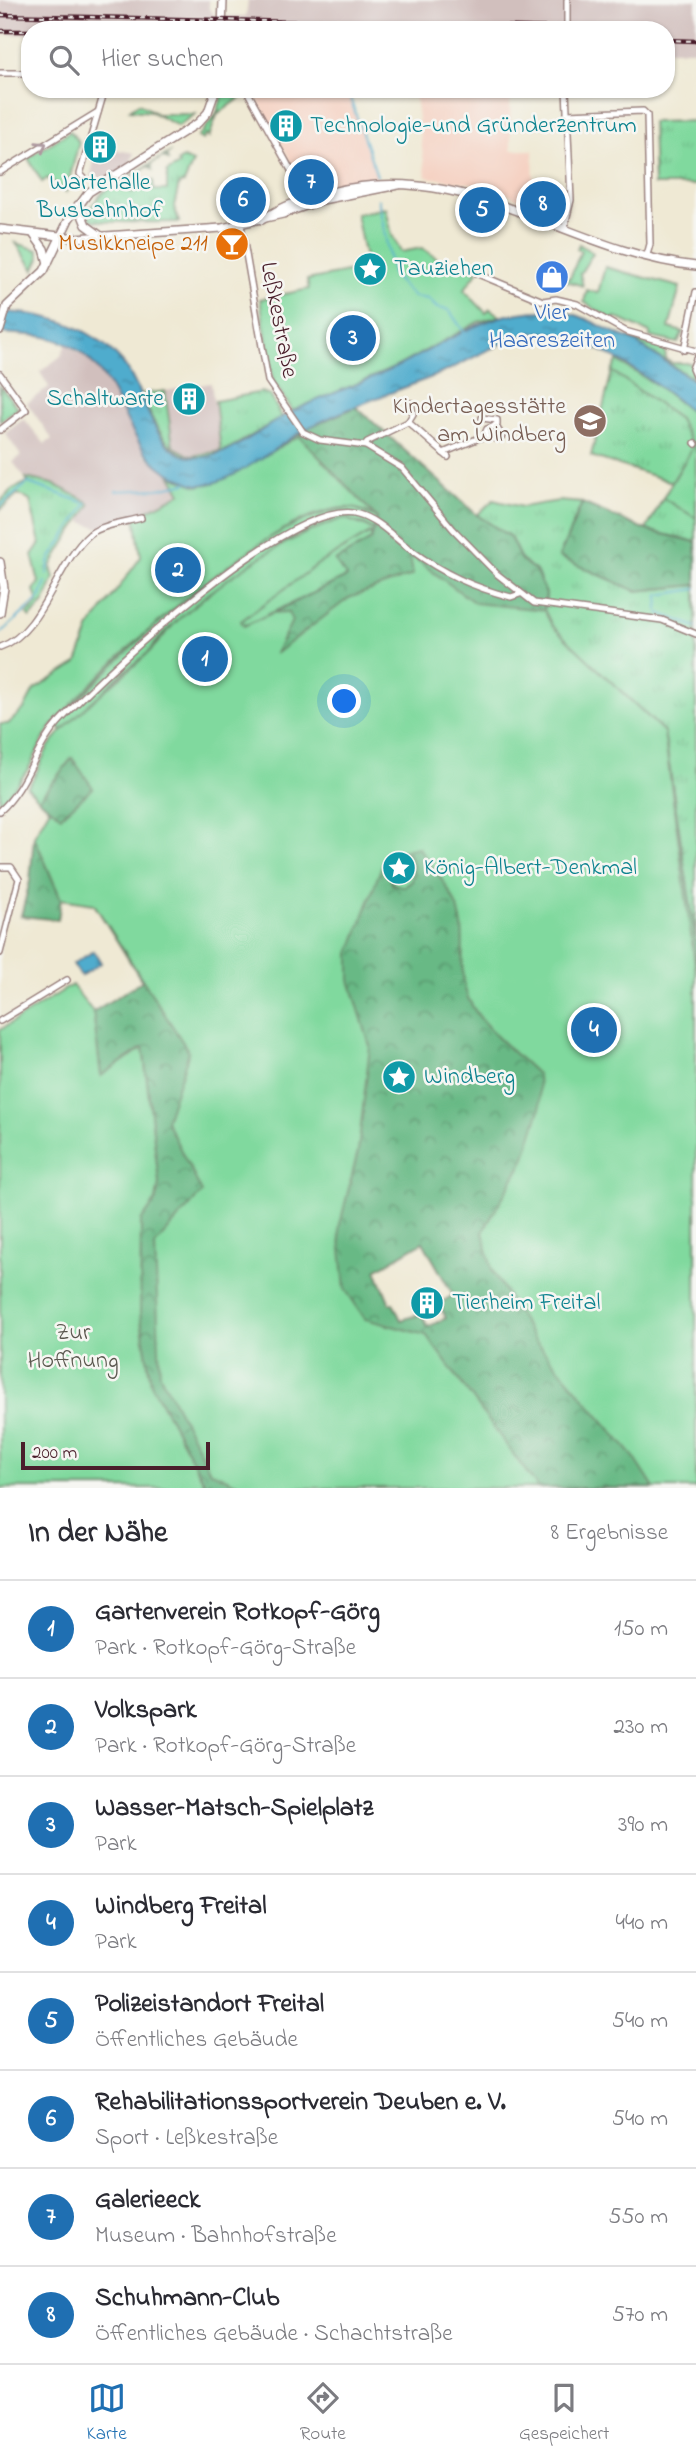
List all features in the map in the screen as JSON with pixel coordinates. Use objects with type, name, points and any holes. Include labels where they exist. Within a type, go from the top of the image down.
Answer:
[{"type":"street","points":[[222,21],[223,0]]},
{"type":"street","points":[[567,0],[567,21]]},
{"type":"street","points":[[0,73],[21,73]]},
{"type":"street","points":[[84,178],[80,174],[102,98]]},
{"type":"street","points":[[0,330],[4,312],[39,277],[78,205],[105,179],[198,123],[208,112],[213,98]]},
{"type":"street","points":[[251,98],[307,201]]},
{"type":"street","points":[[564,229],[571,200],[566,98]]},
{"type":"street","points":[[567,114],[643,111],[647,115],[650,244],[647,255]]},
{"type":"street","points":[[0,172],[98,112]]},
{"type":"street","points":[[0,229],[61,237],[241,225],[262,220],[307,201],[362,185],[388,182],[472,194],[564,229],[647,255],[696,265]]},
{"type":"street","points":[[78,205],[86,225],[101,236]]},
{"type":"street","name":"Leßkestraße","points":[[241,225],[268,381],[288,414],[303,432],[320,440],[366,446],[402,468],[453,529],[520,594]]},
{"type":"street","points":[[34,235],[44,248],[48,263]]},
{"type":"street","points":[[478,274],[542,301],[556,299],[578,304],[625,331],[684,350],[696,351]]},
{"type":"street","points":[[684,350],[696,292]]},
{"type":"street","points":[[696,359],[692,369],[696,378]]},
{"type":"street","points":[[0,374],[26,411],[0,430]]},
{"type":"street","points":[[366,446],[367,442],[408,422],[414,414],[411,403]]},
{"type":"street","points":[[408,422],[445,455],[484,436],[498,439],[502,436],[495,425],[497,420],[482,418]]},
{"type":"street","points":[[484,436],[487,429],[495,425]]},
{"type":"street","points":[[0,811],[19,790],[56,725],[98,683],[200,592],[295,529],[343,512],[358,514],[387,530],[408,549],[458,581],[511,597],[520,594],[534,603],[662,621],[696,634]]},
{"type":"street","points":[[0,647],[10,644],[45,604],[63,567],[91,532],[141,518]]},
{"type":"street","points":[[0,562],[4,588],[0,614]]},
{"type":"street","points":[[0,867],[11,867],[16,872],[19,887],[0,953]]},
{"type":"street","points":[[0,1021],[67,980]]},
{"type":"shaded area","points":[[0,0],[209,0],[209,8],[215,16],[246,16],[248,0],[696,0],[696,50],[675,50],[675,21],[21,21],[21,35],[0,34]]},
{"type":"shaded area","points":[[257,98],[349,98],[376,177],[305,188]]},
{"type":"shaded area","points":[[415,98],[510,98],[511,150],[533,150],[534,186],[526,204],[511,195],[481,185],[426,177]]},
{"type":"shaded area","points":[[98,147],[134,153],[124,185],[90,177]]},
{"type":"shaded area","points":[[66,344],[91,361],[103,375],[120,400],[145,455],[171,476],[181,493],[135,517],[100,528],[82,522],[83,516],[31,486],[13,462],[21,456],[5,433],[24,419],[45,444],[52,439],[27,403],[49,387],[40,372],[61,356]]},
{"type":"shaded area","points":[[211,383],[221,451],[191,456],[173,446],[165,391]]},
{"type":"green space","points":[[222,98],[240,98],[217,115],[209,137],[205,135],[203,140],[198,137],[216,115]]},
{"type":"green space","points":[[139,103],[157,114],[195,114],[178,126],[152,112],[130,110]]},
{"type":"green space","points":[[696,121],[696,185],[654,185],[652,122]]},
{"type":"green space","points":[[70,131],[79,142],[66,192],[48,178],[42,182],[28,158]]},
{"type":"green space","points":[[171,152],[166,156],[168,160],[163,157],[151,164],[152,169],[149,166],[137,173],[139,177],[135,174],[120,183],[125,191],[129,189],[132,193],[153,181],[154,190],[167,190],[167,172],[179,165],[177,162],[183,158],[193,162],[184,183],[179,184],[174,206],[179,222],[89,219],[87,211],[103,192]]},
{"type":"green space","points":[[386,208],[392,235],[401,252],[422,248],[441,261],[478,271],[464,290],[486,313],[490,309],[500,316],[478,322],[396,367],[293,411],[273,381],[260,299],[309,289],[307,280],[367,268],[356,214]]},
{"type":"green space","points":[[16,243],[38,250],[40,258],[34,270]]},
{"type":"green space","points":[[579,244],[593,253],[580,274],[583,286],[564,280],[565,277],[570,278],[581,251],[577,249]]},
{"type":"green space","points":[[605,267],[680,287],[669,328],[683,332],[678,343],[650,337],[650,333],[615,317],[613,320],[584,302],[587,290],[598,293]]},
{"type":"green space","points":[[629,338],[665,350],[666,360],[672,363],[691,363],[692,378]]},
{"type":"green space","points":[[617,361],[658,386],[696,416],[696,518],[663,498],[693,447],[679,419],[612,371]]},
{"type":"green space","points":[[612,371],[679,419],[693,447],[672,482],[591,456]]},
{"type":"green space","points":[[0,386],[18,408],[0,421]]},
{"type":"green space","points":[[165,391],[173,446],[191,456],[221,451],[215,401],[262,392],[270,395],[282,417],[216,454],[199,458],[184,455],[169,444],[155,424],[141,394]]},
{"type":"green space","points":[[356,407],[477,515],[510,537],[521,560],[536,571],[546,594],[544,610],[552,626],[664,732],[696,941],[696,1488],[218,1488],[209,1482],[208,1488],[202,1488],[204,1481],[151,1384],[140,1314],[141,1221],[156,1200],[159,1183],[144,1055],[142,1048],[101,1076],[93,1012],[142,981],[94,904],[94,789],[60,817],[39,799],[72,758],[288,612],[272,613],[347,577],[335,561],[371,540],[377,518],[299,436],[307,428]],"holes":[[[408,853],[413,866],[412,881],[404,887],[392,884],[387,858]],[[423,1242],[453,1295],[439,1304],[446,1318],[428,1327],[421,1314],[401,1320],[393,1303],[390,1304],[376,1270]]]},
{"type":"green space","points":[[299,436],[377,518],[355,509],[331,510],[300,521],[264,541],[224,569],[144,634],[77,698],[50,729],[27,771],[0,803],[0,724],[8,724],[24,709],[34,690],[77,663],[90,627],[141,557],[135,517],[181,493],[171,476],[198,486],[222,479]]},
{"type":"green space","points":[[26,478],[53,484],[90,505],[55,559],[51,567],[54,578],[44,603],[30,618],[27,614],[38,603],[34,590],[39,582],[32,555],[40,543],[30,501],[18,494],[0,510],[0,502],[11,490],[28,482]]},
{"type":"green space","points":[[663,498],[696,518],[696,542],[646,530]]},
{"type":"green space","points":[[493,500],[522,507],[559,501],[582,503],[559,557],[636,591],[696,585],[696,940],[664,732],[552,626],[544,610],[546,594],[536,571],[521,560],[510,537],[477,515]]},
{"type":"green space","points":[[582,503],[646,530],[696,542],[696,585],[636,591],[559,557]]},
{"type":"green space","points":[[354,508],[377,518],[375,530],[361,523],[297,534],[204,597],[162,635],[148,653],[121,674],[63,730],[54,724],[153,628],[235,560],[277,534],[317,515]]},
{"type":"green space","points":[[344,518],[375,530],[318,564],[241,621],[244,626],[272,613],[288,612],[292,621],[275,654],[349,598],[413,575],[410,555],[475,603],[544,610],[552,626],[664,732],[696,973],[696,1488],[654,1488],[634,1457],[533,1338],[492,1270],[483,1232],[524,1160],[540,1109],[538,1075],[482,1021],[469,1000],[464,982],[460,915],[445,884],[418,847],[386,854],[350,953],[350,980],[370,1046],[358,1151],[339,1228],[345,1289],[365,1319],[426,1335],[538,1488],[246,1488],[210,1471],[160,1375],[155,1245],[202,1192],[166,1121],[189,1052],[94,904],[61,899],[34,836],[50,808],[61,816],[93,788],[72,758],[39,799],[27,787],[49,746],[63,729],[146,655],[176,622],[199,602],[237,572],[278,547]]},
{"type":"green space","points":[[371,533],[371,540],[335,561],[347,577],[244,626],[240,621],[318,564]]},
{"type":"green space","points":[[34,836],[61,899],[58,920],[21,916],[30,881]]},
{"type":"green space","points":[[408,853],[413,866],[412,881],[404,887],[391,883],[387,858]]},
{"type":"green space","name":"Zur Hoffnung","points":[[72,985],[93,1012],[101,1076],[143,1048],[159,1183],[156,1200],[141,1221],[140,1314],[151,1384],[204,1482],[202,1488],[0,1488],[0,1030]]},
{"type":"water","points":[[537,311],[571,314],[629,338],[696,382],[696,416],[639,373],[591,346],[567,337],[544,333],[524,335],[437,375],[325,419],[242,471],[213,483],[197,485],[164,470],[148,456],[107,381],[76,349],[58,340],[40,336],[0,333],[0,312],[52,319],[82,330],[97,339],[123,363],[131,375],[158,433],[178,453],[192,457],[216,455],[227,450],[295,410],[394,368],[474,327],[494,319]]},
{"type":"water","points":[[94,951],[101,963],[81,976],[73,964]]},
{"type":"waterway","points":[[350,98],[377,176]]},
{"type":"waterway","points":[[378,199],[393,276],[414,297],[428,299],[437,308],[449,310],[464,332]]},
{"type":"waterway","points":[[0,506],[28,483],[85,503]]},
{"type":"waterway","points":[[116,491],[158,489],[187,483]]},
{"type":"waterway","points":[[47,575],[50,559],[87,503]]},
{"type":"waterway","points":[[0,634],[40,598],[46,582]]},
{"type":"waterway","points":[[658,610],[659,595],[696,589]]},
{"type":"waterway","points":[[659,613],[696,627]]},
{"type":"railway","points":[[0,15],[260,21]]},
{"type":"railway","points":[[0,31],[21,31]]},
{"type":"railway","points":[[675,40],[696,41]]},
{"type":"place","name":"Technologie-und Gründerzentrum","points":[[286,126]]},
{"type":"place","name":"Wartehalle Busbahnhof","points":[[100,147]]},
{"type":"place","name":"Galerieeck","points":[[311,182]]},
{"type":"place","name":"Rehabilitationssportverein Deuben e. V.","points":[[243,200]]},
{"type":"place","name":"Schuhmann-Club","points":[[543,204]]},
{"type":"place","name":"Polizeistandort Freital","points":[[482,210]]},
{"type":"place","name":"Musikkneipe 211","points":[[232,244]]},
{"type":"place","name":"Tauziehen","points":[[370,269]]},
{"type":"place","name":"Vier Haareszeiten","points":[[552,277]]},
{"type":"place","name":"Wasser-Matsch-Spielplatz","points":[[353,338]]},
{"type":"place","name":"Schaltwarte","points":[[189,399]]},
{"type":"place","name":"Kindertagesstätte am Windberg","points":[[590,421]]},
{"type":"place","name":"Volkspark","points":[[178,570]]},
{"type":"place","name":"Gartenverein Rotkopf-Görg","points":[[205,659]]},
{"type":"place","name":"König-Albert-Denkmal","points":[[399,868]]},
{"type":"place","name":"Windberg Freital","points":[[594,1030]]},
{"type":"place","name":"Windberg","points":[[399,1077]]},
{"type":"place","name":"Tierheim Freital","points":[[427,1303]]}]
